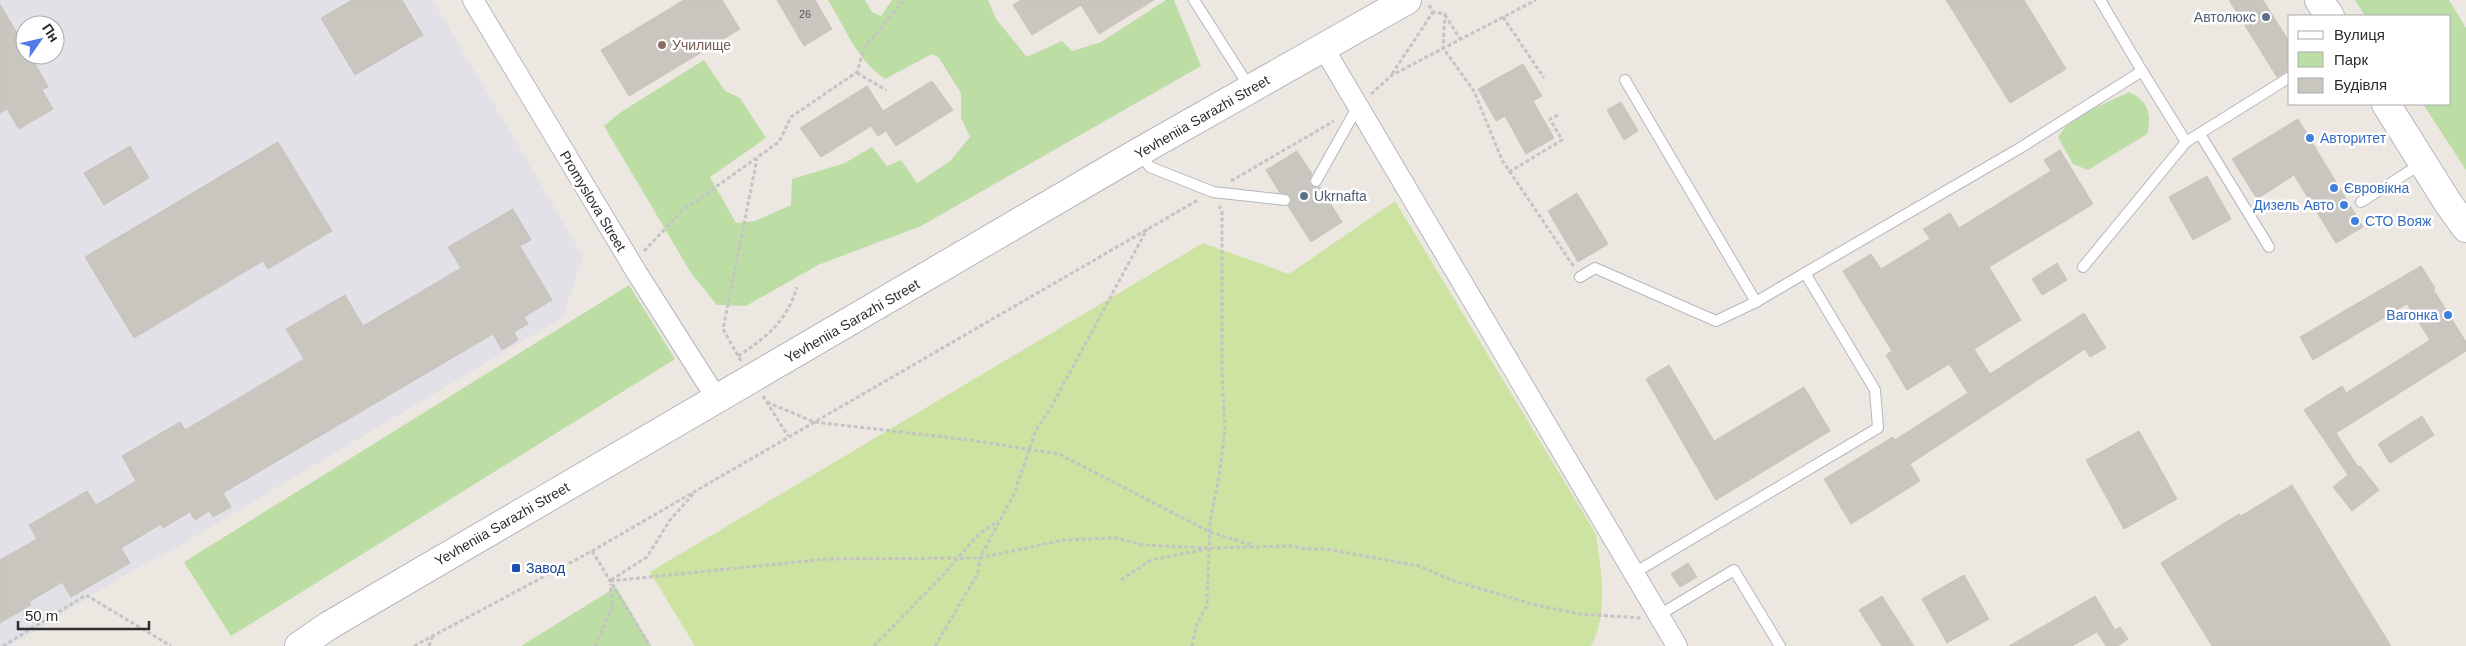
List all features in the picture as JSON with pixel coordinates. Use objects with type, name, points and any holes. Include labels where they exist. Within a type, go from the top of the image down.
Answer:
[{"type":"main road","name":"Yevheniia Sarazhi Street","points":[[299,646],[328,626],[717,399],[745,368],[1140,152],[1407,0]]},
{"type":"main road","points":[[2319,0],[2329,15]]},
{"type":"main road","points":[[2387,105],[2424,162],[2462,214]]},
{"type":"street","name":"Promyslova Street","points":[[472,0],[631,264],[717,399]]},
{"type":"street","points":[[1323,47],[1677,646]]},
{"type":"lane","points":[[1194,0],[1250,88]]},
{"type":"lane","points":[[2100,0],[2186,142]]},
{"type":"lane","points":[[1580,278],[1595,268],[1716,321],[1756,302],[2020,148],[2142,70]]},
{"type":"lane","points":[[2083,267],[2186,142],[2288,78]]},
{"type":"lane","points":[[1625,80],[1756,302]]},
{"type":"lane","points":[[1316,181],[1358,106]]},
{"type":"lane","points":[[2200,134],[2269,247]]},
{"type":"lane","points":[[1140,152],[1150,167],[1213,192],[1285,200]]},
{"type":"lane","points":[[2361,202],[2424,162]]},
{"type":"lane","points":[[1634,573],[1878,428],[1875,390],[1805,273]]},
{"type":"lane","points":[[1660,617],[1734,570],[1780,646]]},
{"type":"path","points":[[631,264],[682,211],[779,142],[791,117],[857,72],[864,48],[904,0]]},
{"type":"path","points":[[1426,0],[1433,12]]},
{"type":"path","points":[[414,646],[592,551],[1147,228],[1213,192],[1358,106],[1392,75],[1536,0]]},
{"type":"path","points":[[1433,12],[1445,14],[1460,38]]},
{"type":"path","points":[[1392,75],[1433,12]]},
{"type":"path","points":[[1445,14],[1443,48],[1474,91],[1502,160],[1509,172],[1580,278]]},
{"type":"path","points":[[1503,17],[1544,78]]},
{"type":"path","points":[[857,72],[886,90]]},
{"type":"path","points":[[1509,172],[1562,140],[1550,119],[1558,115]]},
{"type":"path","points":[[757,158],[723,329],[788,436]]},
{"type":"path","points":[[1192,646],[1196,626],[1207,604],[1210,532],[1225,430],[1222,372],[1222,212],[1213,192]]},
{"type":"path","points":[[935,646],[978,573],[980,558],[1014,494],[1035,432],[1053,404],[1147,228]]},
{"type":"path","points":[[745,368],[765,338],[791,307],[797,287]]},
{"type":"path","points":[[767,402],[814,422],[1029,448],[1059,454],[1210,532],[1255,546]]},
{"type":"path","points":[[610,581],[647,557],[670,520],[699,488]]},
{"type":"path","points":[[874,646],[978,535],[1000,520]]},
{"type":"path","points":[[610,581],[827,558],[980,558],[1063,540],[1118,538],[1143,545],[1210,548],[1292,546],[1305,549],[1327,549],[1419,566],[1452,580],[1536,605],[1580,614],[1660,617]]},
{"type":"path","points":[[1121,580],[1151,560],[1210,548]]},
{"type":"path","points":[[592,551],[650,646]]},
{"type":"path","points":[[595,646],[613,605],[610,581]]},
{"type":"path","points":[[3,646],[86,595],[171,646]]},
{"type":"path","points":[[429,646],[433,635]]},
{"type":"shaded area","points":[[0,0],[433,0],[583,256],[563,317],[179,546],[137,568],[10,646],[0,646]]},
{"type":"green space","points":[[828,0],[865,0],[872,12],[881,16],[892,0],[988,0],[996,19],[1027,57],[1062,41],[1072,51],[1101,42],[1166,0],[1174,0],[1201,66],[921,226],[818,265],[746,306],[717,305],[691,273],[604,126],[621,112],[704,60],[725,91],[740,98],[766,138],[710,177],[736,223],[755,221],[791,205],[792,179],[845,163],[872,147],[887,166],[901,160],[917,183],[950,161],[970,137],[961,118],[961,93],[939,58],[932,54],[885,79],[859,53]]},
{"type":"green space","points":[[2355,0],[2449,0],[2466,28],[2466,170],[2424,105],[2451,105],[2451,15],[2364,15]]},
{"type":"green space","points":[[2129,92],[2141,100],[2147,109],[2149,120],[2147,134],[2088,170],[2073,164],[2058,137],[2071,119]]},
{"type":"green space","points":[[1395,201],[1596,534],[1602,605],[1597,633],[1591,646],[695,646],[650,572],[1203,243],[1289,274]]},
{"type":"green space","points":[[629,285],[675,359],[231,636],[184,562]]},
{"type":"green space","points":[[616,587],[651,646],[521,646]]},
{"type":"building","points":[[352,0],[402,0],[423,35],[355,75],[321,18]]},
{"type":"building","name":"Училище","points":[[684,0],[722,0],[740,29],[629,96],[601,50]]},
{"type":"building","points":[[777,0],[815,0],[832,29],[804,46]]},
{"type":"building","points":[[1021,0],[1154,0],[1099,34],[1081,5],[1032,35],[1013,5]]},
{"type":"building","points":[[1946,0],[2024,0],[2066,69],[2010,103]]},
{"type":"building","points":[[2229,0],[2263,0],[2288,40],[2288,70],[2277,77]]},
{"type":"building","points":[[0,4],[15,30],[15,65],[36,65],[48,87],[42,90],[53,109],[19,129],[7,109],[0,113]]},
{"type":"building","points":[[1523,64],[1542,96],[1533,101],[1554,138],[1526,154],[1505,116],[1496,121],[1478,89]]},
{"type":"building","points":[[932,81],[953,110],[896,146],[886,131],[878,136],[871,126],[821,157],[800,128],[867,86],[883,111]]},
{"type":"building","points":[[1621,102],[1638,131],[1624,140],[1607,110]]},
{"type":"building","points":[[2298,119],[2363,227],[2336,243],[2294,175],[2257,199],[2232,159]]},
{"type":"building","points":[[278,142],[332,231],[268,269],[263,261],[134,338],[85,257]]},
{"type":"building","points":[[130,146],[149,178],[104,205],[84,173]]},
{"type":"building","points":[[2060,150],[2093,204],[1989,267],[2021,320],[1974,349],[1990,374],[2084,313],[2106,348],[2090,357],[2085,349],[1910,464],[1920,481],[1851,524],[1824,479],[1893,437],[1895,440],[1968,393],[1949,364],[1907,390],[1886,355],[1892,351],[1843,271],[1871,254],[1881,269],[1930,239],[1923,229],[1950,213],[1959,228],[2051,171],[2044,160]]},
{"type":"building","name":"Ukrnafta","points":[[1297,151],[1312,174],[1309,181],[1310,185],[1316,188],[1320,187],[1342,222],[1311,242],[1288,206],[1292,201],[1291,197],[1280,193],[1266,170]]},
{"type":"building","points":[[2207,176],[2231,219],[2193,240],[2169,197]]},
{"type":"building","points":[[1577,193],[1608,244],[1578,262],[1548,211]]},
{"type":"building","points":[[513,209],[531,240],[520,246],[552,300],[524,317],[528,324],[514,332],[518,340],[502,350],[493,334],[223,493],[231,507],[213,517],[209,511],[195,520],[190,512],[163,528],[161,524],[121,548],[130,563],[71,597],[62,582],[29,602],[31,605],[0,623],[0,560],[37,539],[29,525],[87,491],[96,505],[136,481],[122,456],[180,422],[185,430],[304,359],[286,329],[345,295],[363,326],[461,268],[448,247]]},
{"type":"building","points":[[2057,263],[2067,280],[2042,295],[2032,279]]},
{"type":"building","points":[[2421,266],[2466,342],[2466,351],[2336,433],[2358,467],[2360,466],[2379,490],[2352,511],[2333,487],[2348,475],[2304,410],[2342,386],[2346,393],[2430,340],[2407,304],[2313,360],[2300,337]]},
{"type":"building","points":[[1669,365],[1714,441],[1804,387],[1830,431],[1716,500],[1646,379]]},
{"type":"building","points":[[2422,416],[2434,435],[2390,463],[2378,444]]},
{"type":"building","points":[[2139,431],[2177,499],[2124,529],[2086,460]]},
{"type":"building","points":[[2292,485],[2391,646],[2212,646],[2161,563],[2239,514],[2241,516]]},
{"type":"building","points":[[1688,563],[1697,577],[1680,587],[1671,574]]},
{"type":"building","points":[[1964,575],[1989,619],[1947,643],[1922,599]]},
{"type":"building","points":[[1882,596],[1914,646],[1882,646],[1859,610]]},
{"type":"building","points":[[2095,596],[2115,630],[2120,627],[2128,639],[2118,646],[2106,646],[2097,632],[2072,646],[2009,646]]},
{"type":"place","name":"Автолюкс","points":[[2266,17]]},
{"type":"place","name":"Училище","points":[[662,45]]},
{"type":"place","name":"Авторитет","points":[[2310,138]]},
{"type":"place","name":"Євровікна","points":[[2334,188]]},
{"type":"place","name":"Ukrnafta","points":[[1304,196]]},
{"type":"place","name":"Дизель Авто","points":[[2344,205]]},
{"type":"place","name":"СТО Вояж","points":[[2355,221]]},
{"type":"place","name":"Вагонка","points":[[2448,315]]},
{"type":"place","name":"Завод","points":[[516,568]]}]
